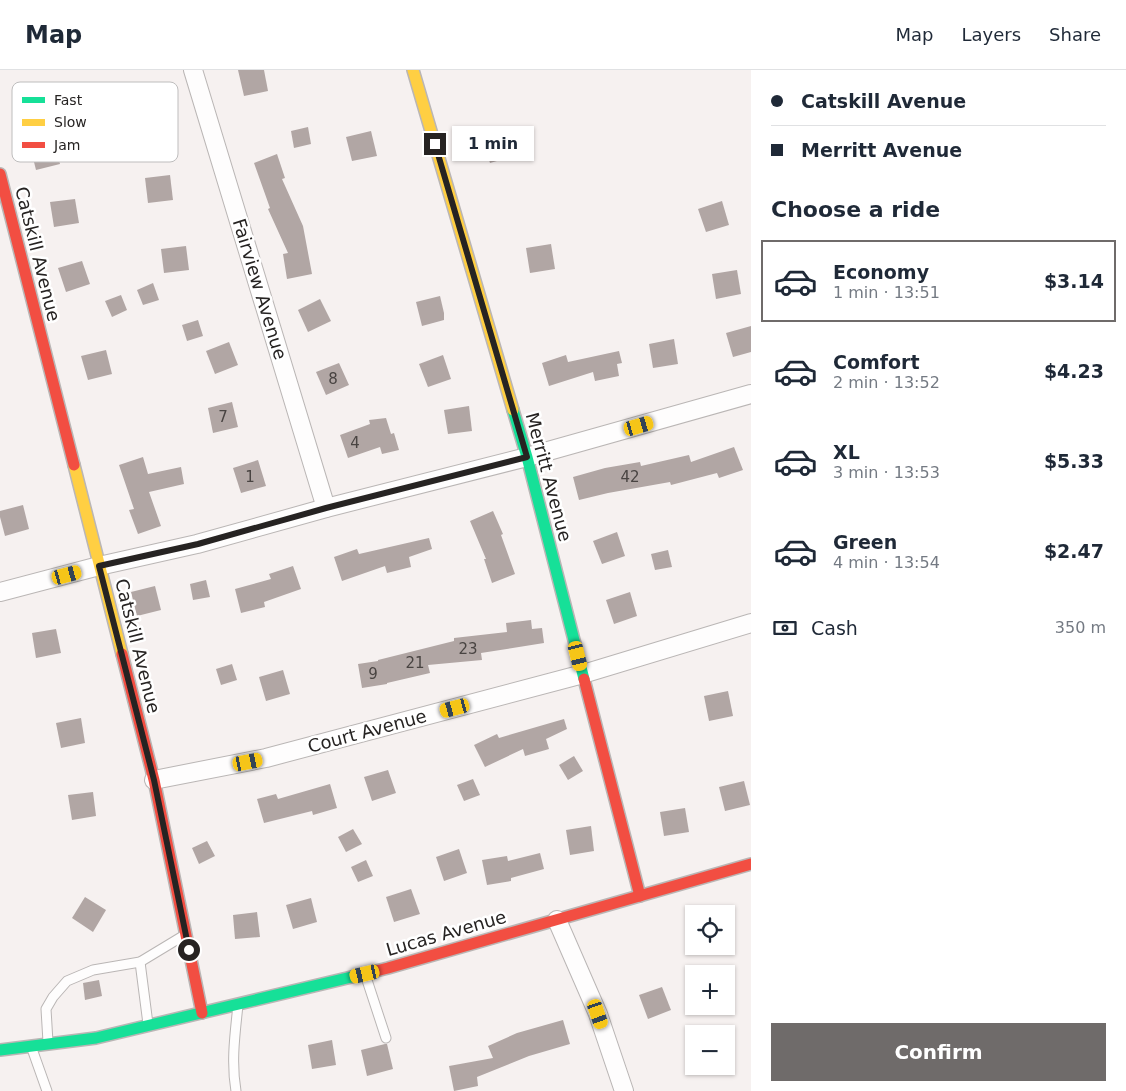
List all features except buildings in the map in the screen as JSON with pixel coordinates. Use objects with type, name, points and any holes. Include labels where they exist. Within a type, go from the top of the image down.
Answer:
[{"type":"street","name":"Fairview Avenue","points":[[193,70],[326,508]]},
{"type":"street","name":"Merritt Avenue","points":[[413,70],[527,457],[640,896]]},
{"type":"street","name":"Catskill Avenue","points":[[0,174],[154,780],[202,1013]]},
{"type":"street","points":[[0,592],[99,566],[198,544],[326,508],[527,457],[751,394]]},
{"type":"street","name":"Court Avenue","points":[[154,780],[266,758],[583,674],[751,623]]},
{"type":"street","name":"Lucas Avenue","points":[[0,1050],[96,1038],[365,974],[751,864]]},
{"type":"street","points":[[557,920],[598,1014],[624,1091]]},
{"type":"lane","points":[[48,1044],[46,1009],[53,997],[67,981],[94,970],[140,962],[186,934]]},
{"type":"lane","points":[[140,962],[149,1026]]},
{"type":"lane","points":[[365,974],[386,1038]]},
{"type":"lane","points":[[236,1091],[234,1049],[238,1004]]},
{"type":"lane","points":[[31,1046],[47,1091]]},
{"type":"traffic: fast","points":[[513,410],[527,457],[584,679]]},
{"type":"traffic: fast","points":[[0,1050],[96,1038],[364,974]]},
{"type":"traffic: slow","points":[[413,70],[513,410]]},
{"type":"traffic: slow","points":[[74,465],[122,654]]},
{"type":"traffic: jam","points":[[0,174],[74,465]]},
{"type":"traffic: jam","points":[[122,654],[154,780],[202,1013]]},
{"type":"traffic: jam","points":[[584,679],[640,896]]},
{"type":"traffic: jam","points":[[364,974],[751,864]]},
{"type":"route","points":[[189,950],[154,780],[99,566],[198,544],[326,508],[527,457],[435,144]]}]
